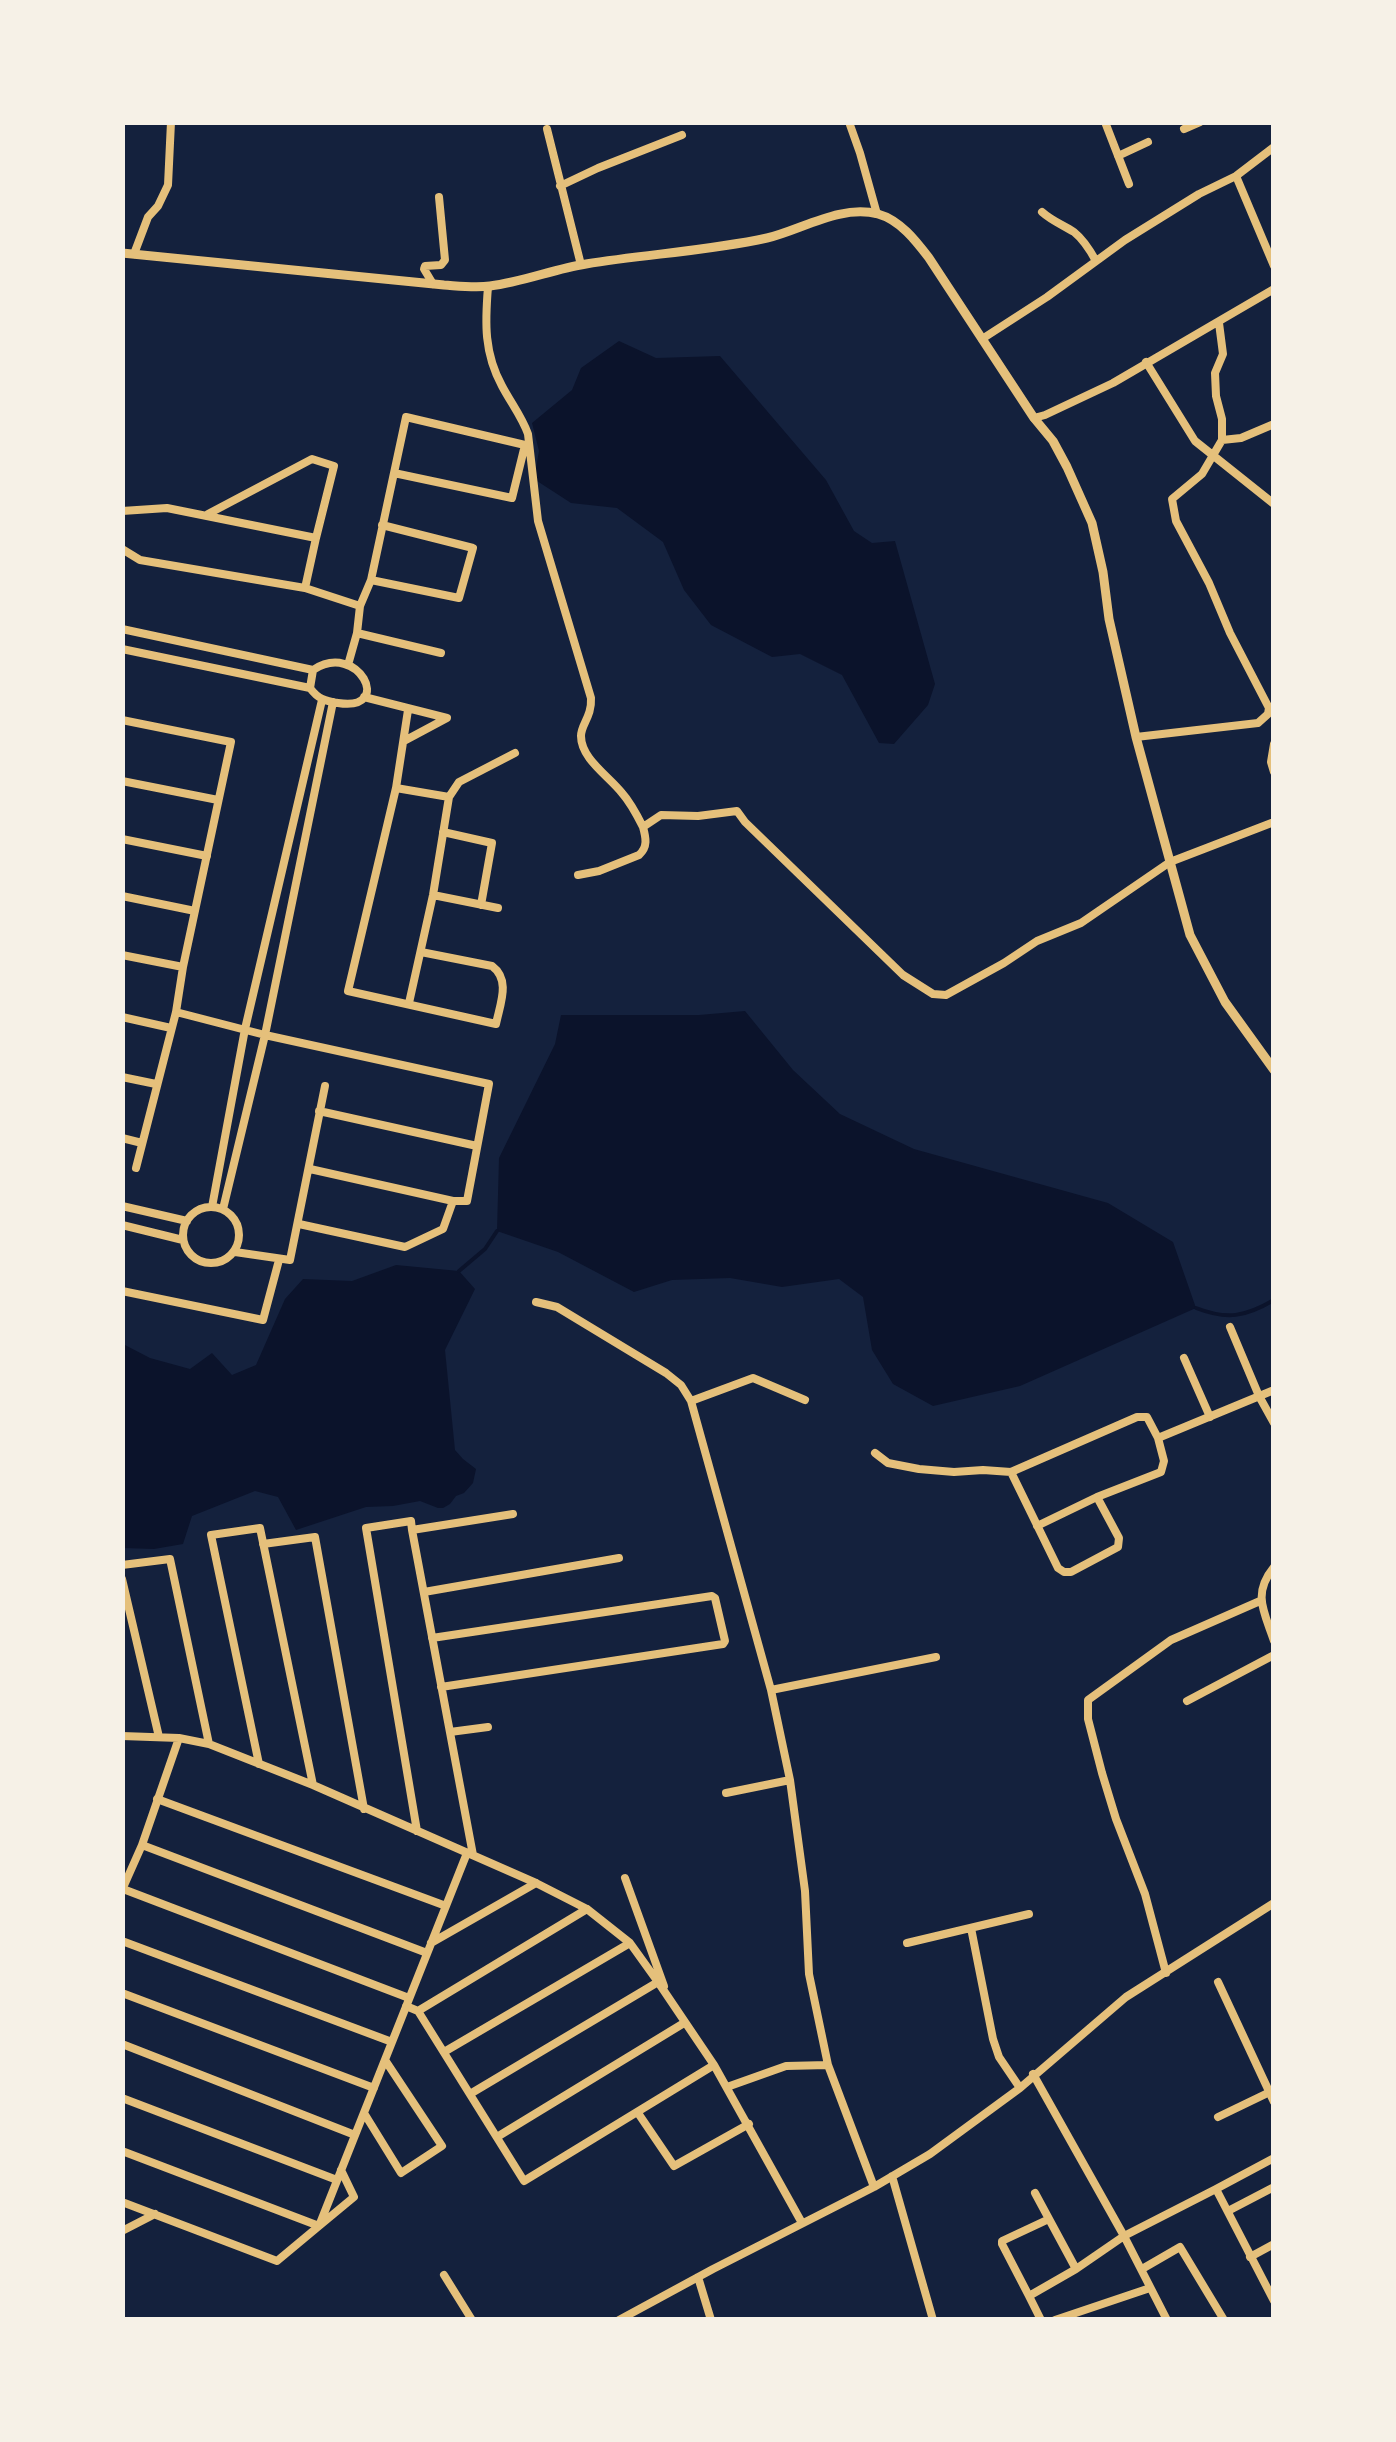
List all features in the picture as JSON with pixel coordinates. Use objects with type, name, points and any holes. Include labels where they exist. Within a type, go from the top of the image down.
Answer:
[{"type":"street","points":[[171,122],[170,172],[165,195],[126,255],[488,286],[581,265],[717,248],[853,213],[877,214],[911,235],[1053,441],[1092,523],[1136,737],[1186,921],[1225,1002],[1274,1070]]},
{"type":"street","points":[[849,122],[877,214]]},
{"type":"street","points":[[1105,122],[1129,184]]},
{"type":"street","points":[[1184,129],[1200,122]]},
{"type":"street","points":[[548,129],[581,265]]},
{"type":"street","points":[[560,186],[682,135]]},
{"type":"street","points":[[1118,156],[1148,142]]},
{"type":"street","points":[[982,339],[1125,240],[1236,176],[1274,147]]},
{"type":"street","points":[[1236,176],[1274,266]]},
{"type":"street","points":[[433,284],[424,268],[441,265],[445,260],[439,197]]},
{"type":"street","points":[[1042,212],[1076,234],[1096,261]]},
{"type":"street","points":[[488,286],[484,325],[492,360],[499,382],[528,434],[538,521],[591,698],[592,710],[581,736],[588,756],[621,791],[643,827],[646,843],[638,856],[578,875]]},
{"type":"street","points":[[1034,418],[1113,384],[1274,289]]},
{"type":"street","points":[[1219,323],[1223,354],[1215,373],[1222,440],[1202,474],[1172,499],[1173,513],[1274,720]]},
{"type":"street","points":[[1146,362],[1194,441],[1274,504]]},
{"type":"street","points":[[348,665],[406,417],[524,444],[512,498],[394,473]]},
{"type":"street","points":[[1222,440],[1241,438],[1274,424]]},
{"type":"street","points":[[206,515],[312,459],[334,466],[305,588]]},
{"type":"street","points":[[122,511],[168,508],[316,538]]},
{"type":"street","points":[[370,580],[460,598],[474,548],[382,526]]},
{"type":"street","points":[[122,549],[140,560],[305,588],[360,606]]},
{"type":"street","points":[[122,628],[313,670],[328,663],[348,665],[360,671],[368,690],[356,703],[333,702],[322,700],[310,688],[122,649]]},
{"type":"street","points":[[357,633],[441,654]]},
{"type":"street","points":[[310,688],[313,670]]},
{"type":"street","points":[[364,698],[447,718],[462,717]]},
{"type":"street","points":[[212,1207],[245,1030],[322,700]]},
{"type":"street","points":[[222,1209],[265,1035],[333,702]]},
{"type":"street","points":[[1136,737],[1258,723],[1266,718],[1269,708]]},
{"type":"street","points":[[408,710],[396,788],[348,991],[496,1024],[504,982],[500,972],[492,966],[421,952]]},
{"type":"street","points":[[404,741],[447,718]]},
{"type":"street","points":[[122,720],[230,742],[176,1012],[136,1168]]},
{"type":"street","points":[[1274,744],[1274,772]]},
{"type":"street","points":[[409,1003],[449,797],[459,782],[515,754]]},
{"type":"street","points":[[122,781],[218,800]]},
{"type":"street","points":[[396,788],[449,797]]},
{"type":"street","points":[[643,827],[661,815],[698,816],[736,810],[903,974],[933,994],[946,995],[1037,941],[1082,923],[1170,862],[1274,822]]},
{"type":"street","points":[[443,832],[492,843],[482,904]]},
{"type":"street","points":[[122,839],[207,856]]},
{"type":"street","points":[[433,895],[498,908]]},
{"type":"street","points":[[122,896],[195,911]]},
{"type":"street","points":[[122,956],[183,967]]},
{"type":"street","points":[[176,1012],[489,1084],[468,1201],[452,1201],[310,1169]]},
{"type":"street","points":[[122,1017],[171,1028]]},
{"type":"street","points":[[122,1077],[156,1084]]},
{"type":"street","points":[[235,1252],[290,1260],[325,1086]]},
{"type":"street","points":[[320,1111],[477,1146]]},
{"type":"street","points":[[122,1138],[142,1142]]},
{"type":"street","points":[[299,1224],[405,1246],[443,1230],[452,1201]]},
{"type":"street","points":[[122,1206],[186,1221]]},
{"type":"street","points":[[212,1207],[222,1209],[236,1220],[240,1236],[235,1252],[222,1262],[205,1263],[191,1255],[183,1240],[186,1221],[197,1210],[212,1207]]},
{"type":"street","points":[[122,1225],[183,1240]]},
{"type":"street","points":[[122,1291],[264,1320],[279,1260]]},
{"type":"street","points":[[536,1302],[557,1306],[651,1364],[681,1384],[691,1401],[770,1690],[790,1780],[806,1891],[809,1974],[828,2065],[874,2187]]},
{"type":"street","points":[[1230,1327],[1274,1423]]},
{"type":"street","points":[[1184,1358],[1210,1418]]},
{"type":"street","points":[[691,1401],[753,1378],[805,1400]]},
{"type":"street","points":[[1158,1438],[1274,1390]]},
{"type":"street","points":[[874,1453],[888,1462],[919,1469],[1011,1472],[1137,1417],[1147,1418],[1164,1461],[1161,1472],[1037,1526]]},
{"type":"street","points":[[1011,1472],[1058,1568],[1064,1572],[1071,1572],[1119,1544],[1097,1497]]},
{"type":"street","points":[[412,1530],[513,1514]]},
{"type":"street","points":[[319,2226],[470,1854],[411,1521],[366,1528],[417,1831]]},
{"type":"street","points":[[259,1764],[210,1536],[260,1528],[313,1785]]},
{"type":"street","points":[[263,1544],[315,1537],[364,1809]]},
{"type":"street","points":[[424,1592],[619,1558]]},
{"type":"street","points":[[122,1564],[170,1559],[209,1744]]},
{"type":"street","points":[[1274,1566],[1265,1580],[1260,1601],[1274,1640]]},
{"type":"street","points":[[122,1579],[159,1737]]},
{"type":"street","points":[[432,1638],[712,1596],[724,1641],[441,1687]]},
{"type":"street","points":[[1166,1972],[1146,1894],[1102,1773],[1088,1719],[1088,1700],[1170,1640],[1260,1601]]},
{"type":"street","points":[[1187,1701],[1274,1654]]},
{"type":"street","points":[[770,1690],[936,1656]]},
{"type":"street","points":[[450,1732],[488,1726]]},
{"type":"street","points":[[122,1736],[179,1738],[209,1744],[313,1785],[587,1909],[630,1943],[658,1982],[714,2065],[802,2223]]},
{"type":"street","points":[[179,1738],[123,1889],[408,2002],[418,2011],[524,2181],[714,2065]]},
{"type":"street","points":[[726,1793],[790,1780]]},
{"type":"street","points":[[157,1799],[446,1906]]},
{"type":"street","points":[[142,1845],[428,1952]]},
{"type":"street","points":[[122,1854],[136,1854]]},
{"type":"street","points":[[625,1878],[671,2004]]},
{"type":"street","points":[[432,1943],[536,1883]]},
{"type":"street","points":[[619,2320],[930,2154],[1020,2088],[1126,1997],[1274,1903]]},
{"type":"street","points":[[418,2011],[587,1909]]},
{"type":"street","points":[[907,1943],[1028,1914]]},
{"type":"street","points":[[971,1928],[992,2039],[1020,2088]]},
{"type":"street","points":[[122,1941],[392,2042]]},
{"type":"street","points":[[444,2052],[630,1943]]},
{"type":"street","points":[[470,2094],[658,1982]]},
{"type":"street","points":[[1218,1982],[1274,2102]]},
{"type":"street","points":[[122,1993],[374,2088]]},
{"type":"street","points":[[496,2137],[684,2023]]},
{"type":"street","points":[[122,2044],[355,2135]]},
{"type":"street","points":[[364,2114],[401,2172],[442,2146],[385,2060]]},
{"type":"street","points":[[727,2087],[786,2066],[828,2065]]},
{"type":"street","points":[[1033,2074],[1167,2320]]},
{"type":"street","points":[[1218,2117],[1271,2092]]},
{"type":"street","points":[[122,2098],[337,2180]]},
{"type":"street","points":[[638,2113],[674,2166],[749,2124]]},
{"type":"street","points":[[122,2151],[319,2226]]},
{"type":"street","points":[[1029,2296],[1124,2236],[1274,2158]]},
{"type":"street","points":[[122,2202],[277,2260],[354,2196],[341,2170]]},
{"type":"street","points":[[892,2176],[933,2320]]},
{"type":"street","points":[[1228,2211],[1274,2187]]},
{"type":"street","points":[[1216,2189],[1273,2300]]},
{"type":"street","points":[[1035,2193],[1076,2269]]},
{"type":"street","points":[[122,2231],[156,2214]]},
{"type":"street","points":[[1041,2320],[1002,2241],[1049,2219]]},
{"type":"street","points":[[1250,2257],[1274,2244]]},
{"type":"street","points":[[1142,2269],[1180,2247],[1224,2320]]},
{"type":"street","points":[[444,2275],[472,2320]]},
{"type":"street","points":[[698,2277],[711,2320]]},
{"type":"street","points":[[1055,2320],[1150,2288]]},
{"type":"water","points":[[619,341],[656,358],[720,356],[826,480],[854,531],[872,543],[895,541],[935,684],[928,705],[894,744],[879,743],[842,675],[800,654],[772,657],[711,625],[684,590],[663,542],[617,508],[571,503],[534,479],[539,451],[532,423],[572,390],[581,368]]},
{"type":"water","points":[[745,1011],[793,1070],[840,1114],[914,1149],[1108,1203],[1173,1242],[1196,1308],[1020,1386],[933,1406],[893,1384],[872,1350],[863,1297],[839,1279],[782,1287],[730,1278],[672,1280],[634,1292],[558,1252],[497,1231],[499,1158],[555,1044],[561,1015]]},
{"type":"water","points":[[396,1265],[459,1271],[475,1289],[445,1350],[455,1450],[476,1469],[473,1483],[464,1493],[443,1508],[420,1501],[366,1507],[296,1530],[278,1497],[255,1491],[192,1516],[183,1544],[154,1549],[123,1548],[123,1344],[150,1358],[190,1369],[212,1353],[232,1375],[256,1365],[285,1299],[303,1279],[352,1281]]},
{"type":"waterway","points":[[459,1271],[485,1249],[497,1231]]},
{"type":"waterway","points":[[1196,1308],[1236,1315],[1274,1300]]}]
